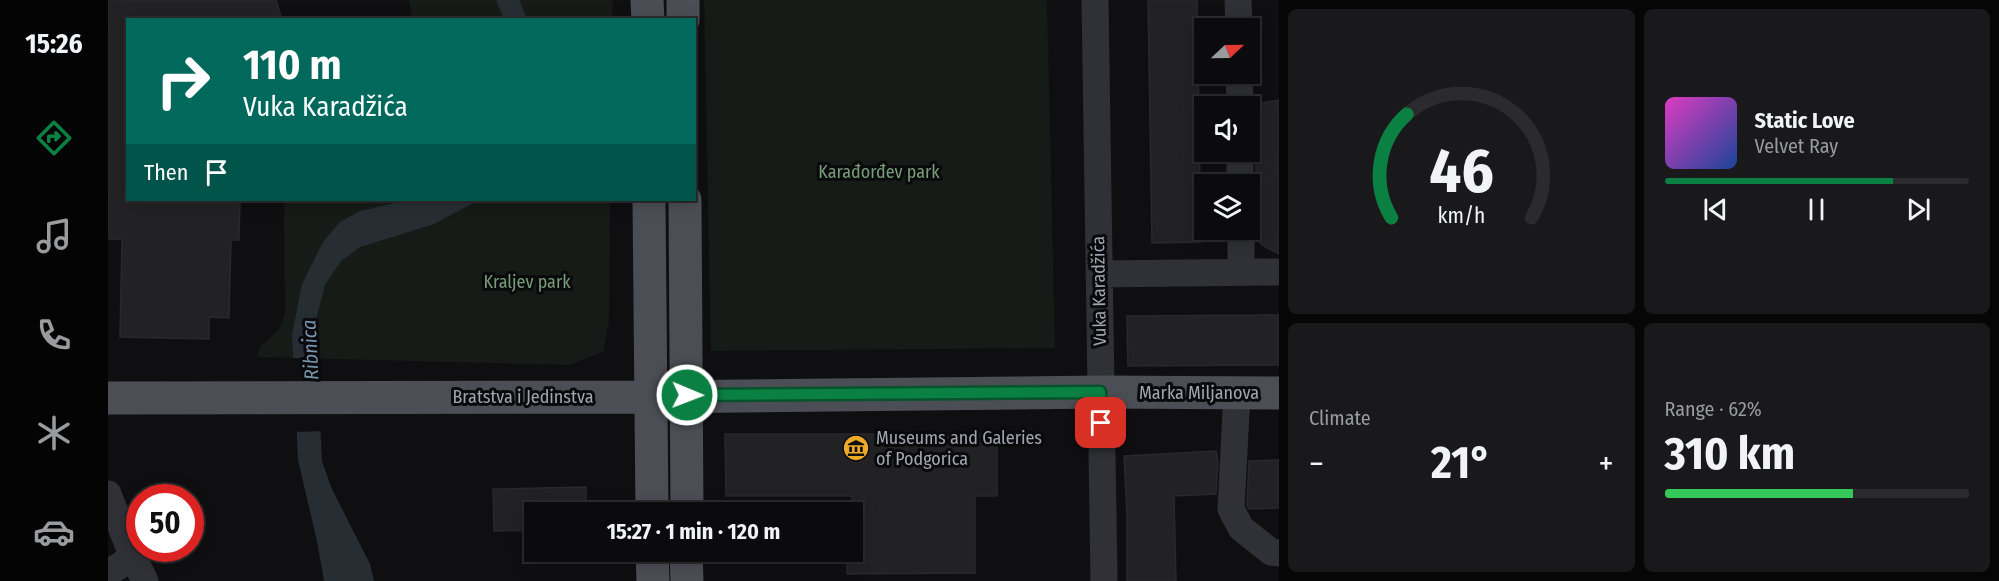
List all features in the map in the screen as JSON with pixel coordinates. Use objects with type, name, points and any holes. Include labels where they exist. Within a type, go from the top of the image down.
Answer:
[{"type":"main road","points":[[648,0],[648,18]]},
{"type":"main road","points":[[683,0],[683,18]]},
{"type":"main road","points":[[649,201],[652,502]]},
{"type":"main road","points":[[685,201],[687,502]]},
{"type":"main road","name":"Marka Miljanova","points":[[651,397],[1100,392],[1279,393]]},
{"type":"main road","name":"Bratstva i Jedinstva","points":[[108,398],[651,397]]},
{"type":"street","name":"Vuka Karadžića","points":[[1095,0],[1104,581]]},
{"type":"street","points":[[1238,0],[1239,18]]},
{"type":"street","points":[[1241,240],[1241,272]]},
{"type":"street","points":[[1099,274],[1279,272]]},
{"type":"street","points":[[1237,393],[1231,509],[1241,528],[1271,552],[1279,553]]},
{"type":"street","points":[[108,495],[139,569],[108,573]]},
{"type":"green space","points":[[409,0],[613,0],[612,18],[412,18]]},
{"type":"green space","name":"Karađorđev park","points":[[704,0],[1047,0],[1055,348],[711,351]]},
{"type":"green space","name":"Kraljev park","points":[[284,201],[610,201],[609,322],[603,352],[569,365],[258,357],[259,348],[280,328],[285,313]]},
{"type":"water","points":[[496,0],[519,0],[527,18],[504,18]]},
{"type":"water","name":"Ribnica","points":[[404,201],[477,201],[434,224],[360,247],[341,261],[325,285],[315,323],[322,461],[331,487],[370,564],[374,581],[324,581],[298,460],[292,335],[302,284],[323,242],[340,222],[360,211]]},
{"type":"pier","points":[[290,358],[320,358],[324,431],[294,432]]},
{"type":"building","points":[[108,0],[276,0],[281,18],[126,18],[126,201],[240,201],[239,240],[231,240],[229,318],[209,317],[209,339],[120,337],[122,239],[108,239]]},
{"type":"building","points":[[1148,0],[1197,0],[1197,18],[1194,18],[1194,84],[1198,84],[1199,96],[1194,96],[1194,162],[1200,162],[1200,174],[1194,174],[1194,240],[1201,240],[1201,242],[1152,243]]},
{"type":"building","points":[[1279,100],[1279,254],[1262,245],[1259,240],[1260,174],[1256,174],[1256,162],[1260,162],[1260,107],[1263,103]]},
{"type":"building","points":[[1279,315],[1279,365],[1128,366],[1127,316]]},
{"type":"building","points":[[725,434],[997,434],[997,496],[975,496],[975,573],[847,574],[847,562],[863,562],[863,502],[852,502],[852,496],[726,496]]},
{"type":"building","points":[[1216,451],[1218,462],[1216,494],[1174,496],[1176,581],[1127,581],[1124,456]]},
{"type":"building","points":[[1279,460],[1279,508],[1249,509],[1247,506],[1249,461]]},
{"type":"building","points":[[586,487],[586,502],[524,502],[524,530],[494,531],[493,489]]},
{"type":"place","name":"Museums and Galeries of Podgorica","points":[[856,448]]},
{"type":"route","points":[[687,395],[1100,392],[1101,423]]}]
